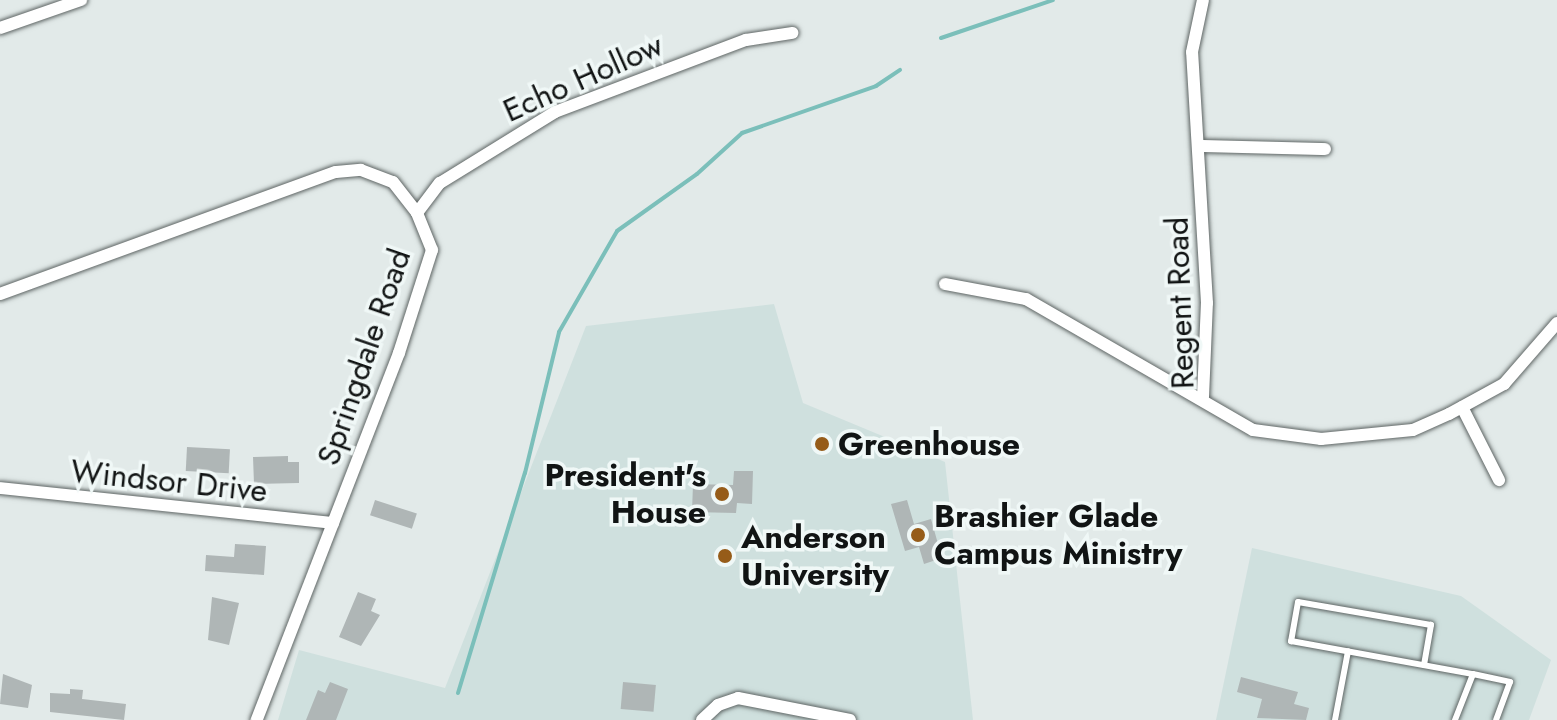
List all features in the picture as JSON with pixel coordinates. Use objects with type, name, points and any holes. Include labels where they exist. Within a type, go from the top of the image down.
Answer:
[{"type":"street","points":[[0,28],[81,0]]},
{"type":"street","name":"Regent Road","points":[[1203,0],[1192,52],[1207,303],[1203,397],[1253,430],[1321,439],[1413,430],[1504,384],[1557,323]]},
{"type":"street","name":"Echo Hollow","points":[[417,213],[440,183],[555,112],[746,40],[792,33]]},
{"type":"street","points":[[1199,146],[1325,149]]},
{"type":"street","name":"Springdale Road","points":[[0,294],[336,172],[361,170],[393,182],[417,213],[432,250],[333,523],[257,720]]},
{"type":"street","points":[[945,284],[1026,299],[1203,397]]},
{"type":"street","points":[[1462,407],[1499,480]]},
{"type":"street","name":"Windsor Drive","points":[[0,488],[333,523]]},
{"type":"street","points":[[702,720],[718,705],[738,698],[850,720]]},
{"type":"lane","points":[[1424,665],[1431,625],[1298,602],[1291,641],[1510,682],[1496,720]]},
{"type":"lane","points":[[1335,720],[1348,651]]},
{"type":"lane","points":[[1455,720],[1473,674]]},
{"type":"shaded area","name":"Anderson University","points":[[774,304],[803,403],[945,462],[973,720],[278,720],[299,650],[445,688],[586,326]]},
{"type":"shaded area","points":[[1252,548],[1461,596],[1551,660],[1529,720],[1216,720]]},
{"type":"building","points":[[187,447],[230,449],[229,473],[186,471]]},
{"type":"building","points":[[288,456],[288,462],[299,462],[299,483],[254,484],[253,457]]},
{"type":"building","name":"President's House","points":[[734,471],[753,471],[752,504],[737,503],[736,513],[692,512],[693,484],[733,485]]},
{"type":"building","points":[[375,500],[417,514],[412,529],[370,515]]},
{"type":"building","name":"Brashier Glade Campus Ministry","points":[[907,500],[914,524],[931,519],[942,558],[924,564],[919,547],[905,551],[891,504]]},
{"type":"building","points":[[235,544],[266,546],[264,575],[205,571],[206,555],[234,557]]},
{"type":"building","points":[[358,592],[376,599],[371,611],[380,615],[361,646],[339,637]]},
{"type":"building","points":[[212,597],[239,603],[229,645],[208,640]]},
{"type":"building","points":[[3,674],[32,685],[28,708],[0,704]]},
{"type":"building","points":[[1241,677],[1298,692],[1294,704],[1309,708],[1306,720],[1257,718],[1262,699],[1237,692]]},
{"type":"building","points":[[330,682],[348,689],[336,720],[306,720],[318,690],[325,693]]},
{"type":"building","points":[[623,682],[656,685],[654,712],[621,709]]},
{"type":"building","points":[[70,689],[83,690],[82,699],[126,704],[124,720],[50,712],[50,693],[70,694]]},
{"type":"waterway","points":[[941,38],[1053,0]]},
{"type":"waterway","points":[[458,693],[525,473],[559,332],[617,231],[697,174],[742,133],[876,86],[900,70]]},
{"type":"place","name":"Greenhouse","points":[[822,444]]},
{"type":"place","name":"President's House","points":[[722,494]]},
{"type":"place","name":"Brashier Glade Campus Ministry","points":[[918,535]]},
{"type":"place","name":"Anderson University","points":[[725,556]]}]
